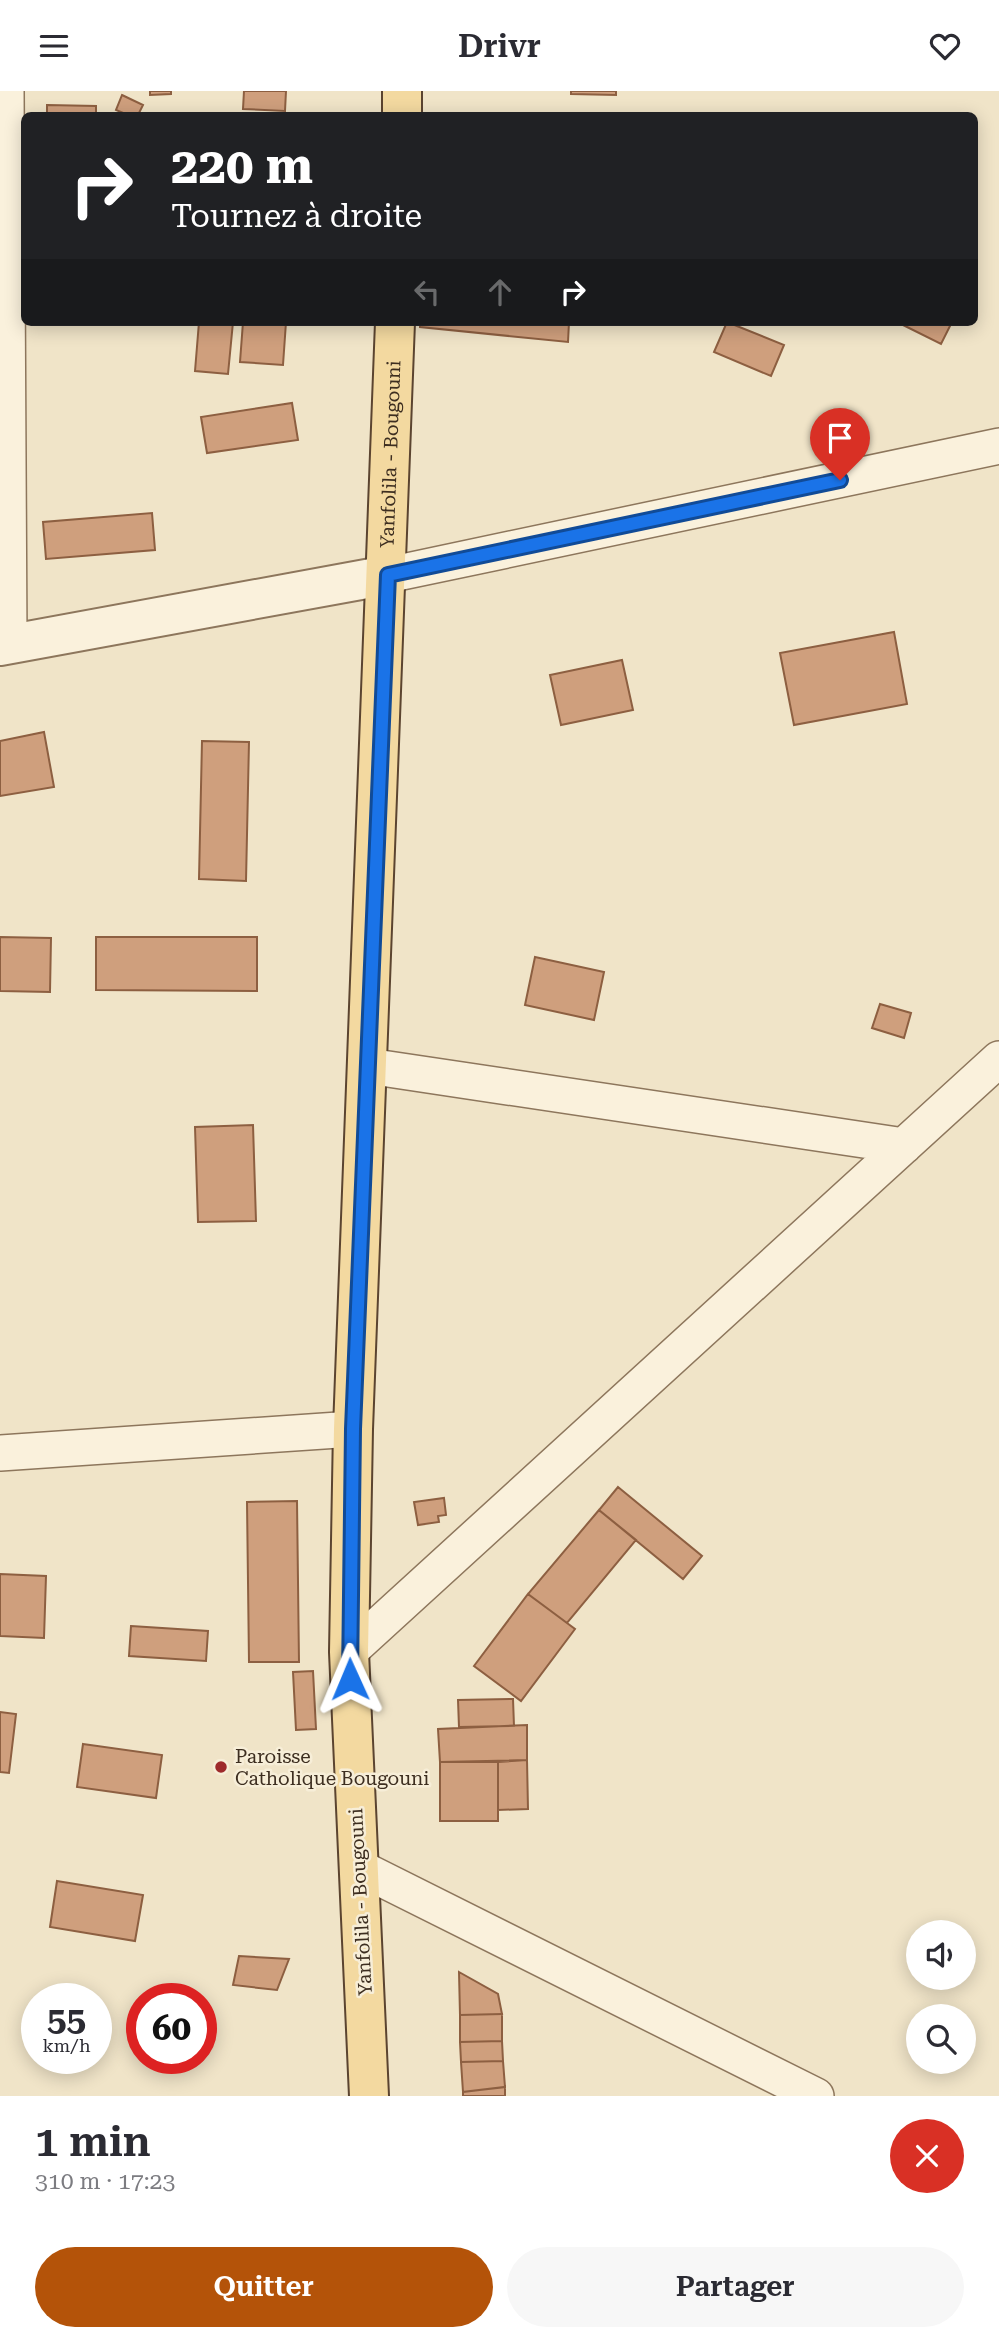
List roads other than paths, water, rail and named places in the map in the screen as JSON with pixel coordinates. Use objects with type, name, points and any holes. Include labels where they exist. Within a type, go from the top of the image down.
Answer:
[{"type":"main road","points":[[402,91],[402,112]]},
{"type":"main road","name":"Yanfolila - Bougouni","points":[[369,2096],[349,1652],[353,1429],[396,326]]},
{"type":"street","points":[[6,91],[5,645],[388,575],[999,446]]},
{"type":"street","points":[[349,1652],[999,1059]]},
{"type":"street","points":[[368,1066],[904,1146]]},
{"type":"street","points":[[0,1453],[353,1429]]},
{"type":"street","points":[[358,1867],[816,2096]]},
{"type":"place","name":"Paroisse Catholique Bougouni","points":[[221,1767]]}]
